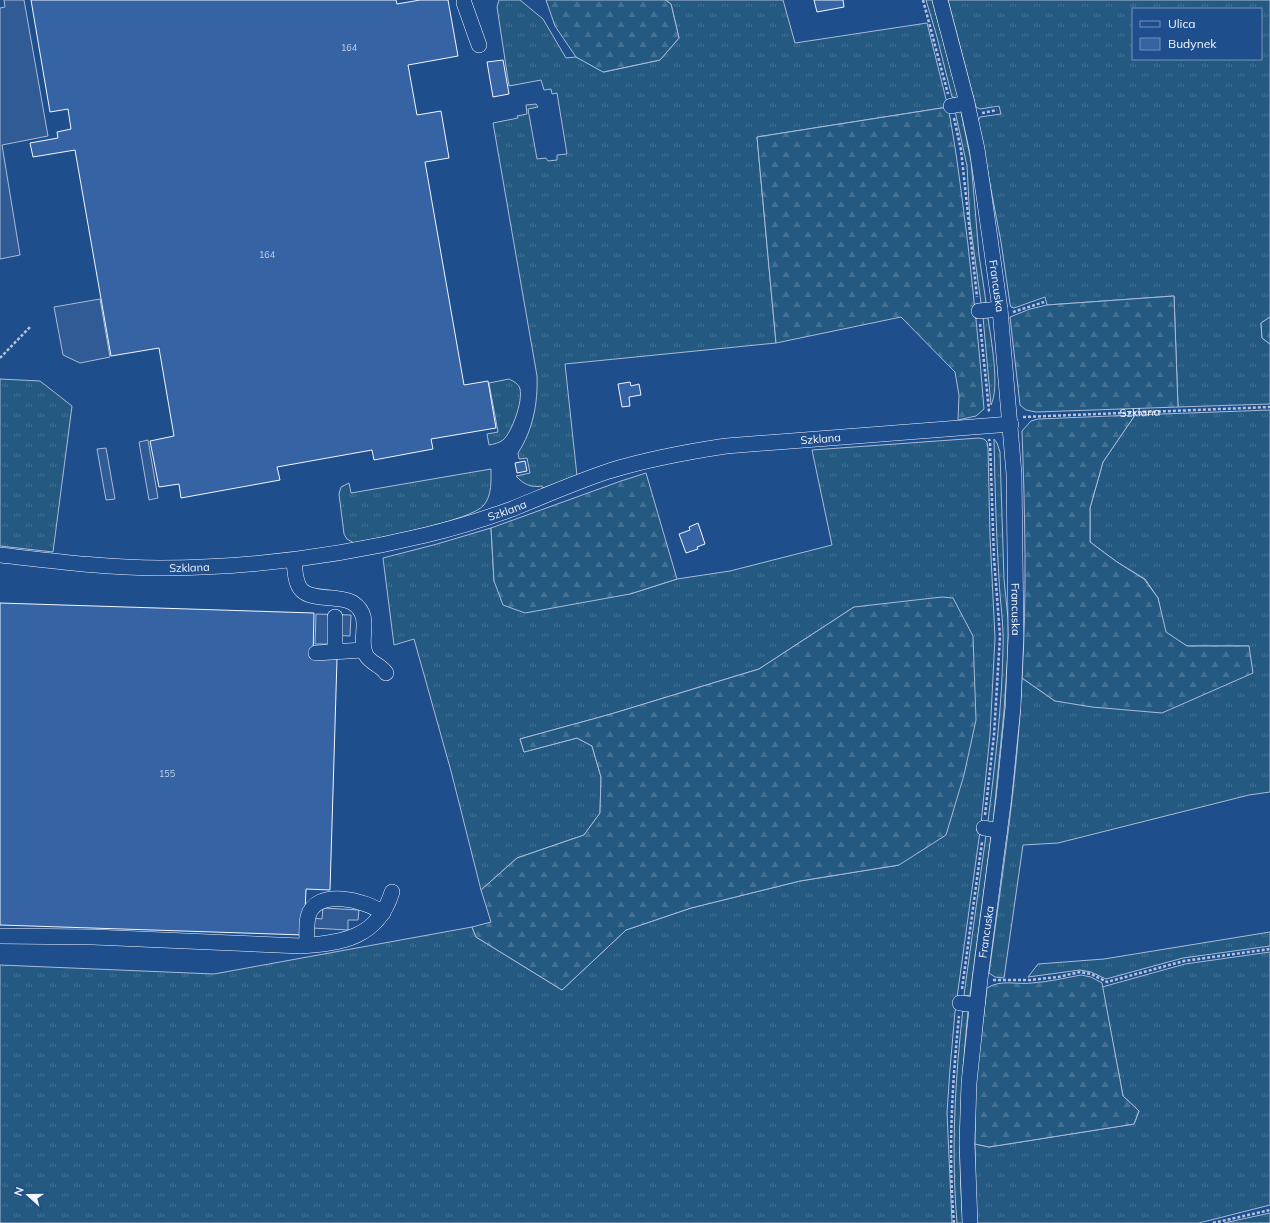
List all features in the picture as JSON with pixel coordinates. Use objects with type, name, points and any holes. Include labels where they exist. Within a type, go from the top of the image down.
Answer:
[{"type":"street","name":"Francuska","points":[[940,0],[967,103],[978,157],[1000,311],[1011,421],[1014,474],[1016,636],[1013,708],[1000,831],[980,979],[969,1083],[967,1143],[970,1223]]},
{"type":"street","points":[[464,3],[479,45]]},
{"type":"street","points":[[951,106],[967,103]]},
{"type":"street","points":[[979,311],[1000,311]]},
{"type":"street","name":"Szklana","points":[[0,555],[103,566],[159,568],[230,566],[294,560],[340,553],[427,534],[510,509],[608,472],[684,452],[726,446],[982,426],[1011,421]]},
{"type":"street","points":[[294,560],[296,580],[301,590],[305,593],[316,597],[341,599],[353,603],[358,607],[365,622],[364,650],[366,656],[384,669],[386,673]]},
{"type":"street","points":[[335,618],[335,652]]},
{"type":"street","points":[[316,653],[364,650]]},
{"type":"street","points":[[984,828],[1000,831]]},
{"type":"street","points":[[0,936],[93,937],[307,945],[325,944],[348,939],[366,931],[383,913],[392,892]]},
{"type":"street","points":[[307,945],[308,916],[315,905],[325,899],[366,903],[383,913]]},
{"type":"street","points":[[960,1003],[977,1004]]},
{"type":"path","points":[[923,0],[961,150],[989,410],[987,414],[981,416],[983,436],[987,437],[990,442],[994,558],[1000,636],[994,735],[984,828],[960,1003],[953,1069],[951,1175],[954,1223]]},
{"type":"path","points":[[1000,311],[1015,311],[1044,302]]},
{"type":"path","points":[[0,358],[31,326]]},
{"type":"path","name":"Szklana","points":[[1011,421],[1270,407]]},
{"type":"path","points":[[980,979],[1004,981],[1030,980],[1058,977],[1080,972],[1091,974],[1107,982],[1184,961],[1270,948]]},
{"type":"path","points":[[1213,1223],[1270,1210]]},
{"type":"green space","points":[[499,0],[520,0],[543,19],[566,58],[576,57],[604,72],[660,60],[679,38],[671,4],[665,0],[783,0],[795,43],[927,23],[948,107],[757,137],[776,343],[565,364],[577,476],[543,488],[542,486],[528,485],[516,476],[530,473],[527,458],[519,459],[518,453],[531,426],[534,416],[537,396],[537,376],[493,123],[518,118],[517,116],[527,114],[526,105],[536,104],[538,107],[528,109],[537,159],[546,158],[548,161],[557,160],[557,155],[567,154],[557,93],[552,94],[551,89],[544,90],[541,80],[509,86],[497,7]]},
{"type":"green space","points":[[546,0],[665,0],[671,4],[679,38],[660,60],[603,72],[576,57],[555,26]]},
{"type":"green space","points":[[926,0],[932,0],[958,96],[956,98],[952,97]]},
{"type":"green space","points":[[948,0],[1270,0],[1270,317],[1261,323],[1262,338],[1270,344],[1270,404],[1178,407],[1174,296],[1047,305],[1045,297],[1014,308],[1011,307],[1001,242],[978,121],[980,117],[1001,114],[999,106],[980,109],[976,107]]},
{"type":"green space","points":[[948,107],[957,159],[968,245],[984,409],[976,416],[958,420],[959,395],[955,372],[901,317],[776,343],[757,137]]},
{"type":"green space","points":[[959,110],[961,112],[971,161],[979,255],[986,302],[982,304],[970,222],[967,166],[955,111]]},
{"type":"green space","points":[[1174,296],[1178,407],[1036,412],[1026,410],[1020,405],[1010,317],[1030,309],[1047,305]]},
{"type":"green space","points":[[983,317],[988,318],[993,350],[995,387],[991,405]]},
{"type":"green space","points":[[1270,317],[1270,344],[1262,338],[1261,323]]},
{"type":"green space","points":[[0,379],[40,381],[72,406],[53,552],[0,546]]},
{"type":"green space","points":[[509,379],[517,384],[520,389],[520,401],[516,416],[510,430],[503,440],[489,445],[487,434],[498,432],[489,383]]},
{"type":"green space","points":[[1270,410],[1270,792],[1249,795],[1058,843],[1023,845],[1004,978],[995,977],[989,973],[1013,789],[1022,678],[1055,701],[1249,646],[1187,646],[1165,632],[1158,598],[1145,579],[1117,562],[1090,542],[1090,508],[1103,462],[1135,415]]},
{"type":"green space","points":[[1135,415],[1103,462],[1090,508],[1090,542],[1117,562],[1144,579],[1158,598],[1166,632],[1187,646],[1249,646],[1253,673],[1162,713],[1092,707],[1055,701],[1022,678],[1025,616],[1025,555],[1022,431],[1031,421],[1038,419]]},
{"type":"green space","points":[[979,438],[984,439],[987,442],[988,448],[990,536],[995,638],[990,735],[981,824],[955,1012],[950,1069],[947,1113],[952,1223],[0,1223],[0,965],[214,974],[472,927],[476,937],[562,990],[626,930],[691,908],[800,881],[899,865],[854,607],[759,669],[611,714],[520,739],[524,752],[577,738],[592,746],[601,777],[600,813],[584,835],[517,858],[481,890],[451,771],[414,639],[394,645],[383,558],[491,528],[494,581],[630,594],[677,579],[730,571],[832,545],[812,450]]},
{"type":"green space","points":[[994,439],[1000,452],[1004,579],[1008,619],[1008,650],[1004,711],[993,823],[990,823],[988,821],[1000,713],[1003,639],[997,544]]},
{"type":"green space","points":[[491,469],[490,488],[487,501],[476,511],[443,523],[354,543],[347,539],[344,534],[339,494],[341,487],[349,483],[351,493]]},
{"type":"green space","points":[[646,473],[677,579],[630,594],[525,613],[503,605],[494,581],[491,528]]},
{"type":"green space","points":[[942,597],[953,598],[973,636],[976,720],[964,775],[946,835],[899,865],[800,881],[691,908],[626,930],[562,990],[476,937],[472,927],[491,922],[481,890],[517,858],[584,835],[600,813],[601,777],[592,746],[577,738],[524,752],[520,739],[611,714],[759,669],[854,607]]},
{"type":"green space","points":[[986,835],[991,836],[970,995],[966,996],[964,995]]},
{"type":"green space","points":[[1270,932],[1270,946],[1183,958],[1106,979],[1091,972],[1080,970],[1028,977],[1038,964],[1104,959]]},
{"type":"green space","points":[[1270,952],[1270,1205],[1199,1223],[977,1223],[975,1144],[989,1147],[1134,1124],[1139,1111],[1123,1096],[1102,987],[1185,964]]},
{"type":"green space","points":[[1081,975],[1091,977],[1102,983],[1123,1096],[1139,1111],[1134,1124],[989,1147],[975,1144],[975,1084],[987,988],[992,985],[1003,983],[1050,981]]},
{"type":"green space","points":[[963,1009],[968,1011],[963,1064],[960,1143],[963,1223],[957,1223],[954,1142],[958,1062]]},
{"type":"green space","points":[[1270,1213],[1270,1223],[1224,1223]]},
{"type":"shaded area","points":[[4,0],[24,0],[48,136],[2,145],[20,255],[0,259],[0,8],[5,7]]},
{"type":"shaded area","points":[[100,299],[110,357],[80,363],[63,355],[54,307]]},
{"type":"shaded area","points":[[148,440],[158,498],[149,500],[139,442]]},
{"type":"shaded area","points":[[106,448],[115,499],[106,500],[97,449]]},
{"type":"shaded area","points":[[316,614],[351,615],[350,636],[329,635],[328,644],[315,644]]},
{"type":"shaded area","points":[[323,908],[359,910],[358,920],[348,920],[348,930],[312,928],[312,918],[322,919]]},
{"type":"building","points":[[31,0],[396,0],[397,4],[420,0],[448,0],[458,56],[408,65],[417,115],[441,111],[449,158],[425,162],[464,385],[488,381],[496,428],[431,439],[433,449],[374,460],[372,450],[277,467],[280,480],[181,498],[179,484],[159,487],[150,441],[174,436],[159,348],[111,356],[75,150],[33,157],[30,143],[58,138],[57,132],[71,129],[68,109],[50,112]]},
{"type":"building","points":[[814,0],[843,0],[844,7],[817,12]]},
{"type":"building","points":[[503,60],[509,94],[493,97],[487,62]]},
{"type":"building","points":[[630,382],[631,386],[639,384],[641,395],[629,397],[630,406],[622,407],[618,384]]},
{"type":"building","points":[[525,461],[527,471],[517,473],[515,463]]},
{"type":"building","points":[[698,523],[705,544],[697,547],[698,549],[686,553],[679,534],[690,530],[689,527]]},
{"type":"building","points":[[0,603],[314,613],[313,658],[337,659],[330,890],[306,889],[304,935],[0,925]]}]
